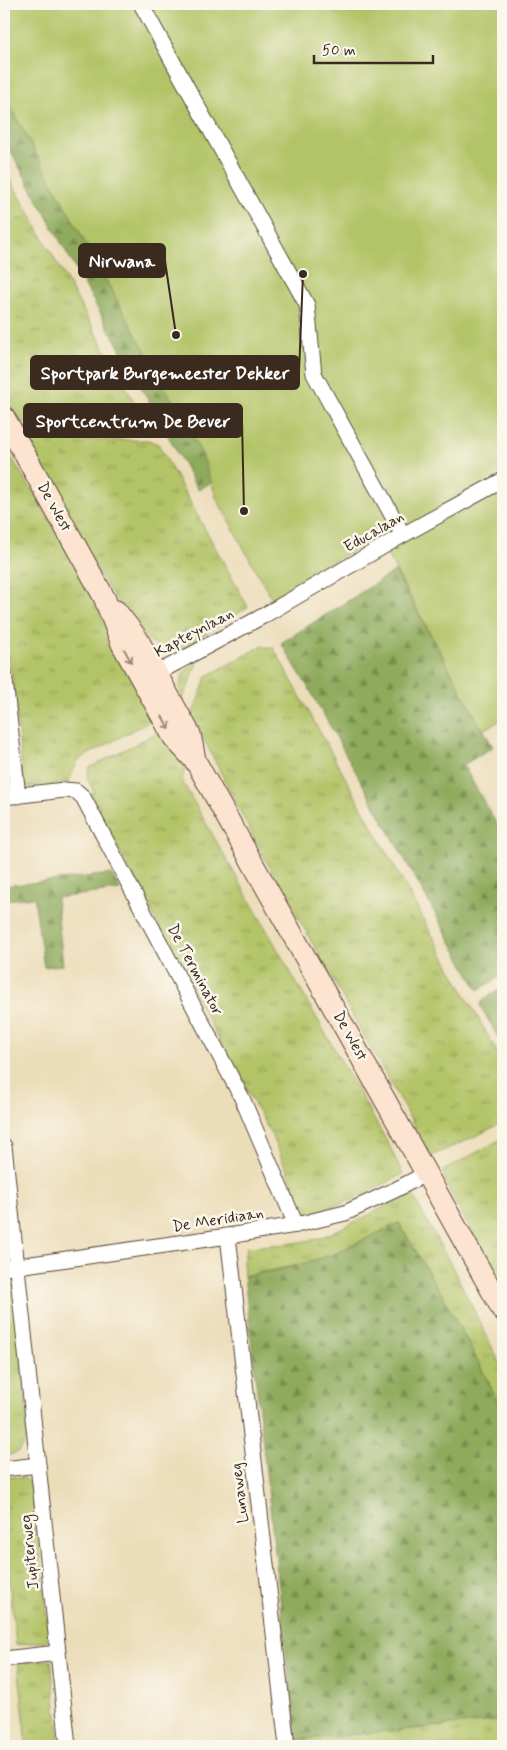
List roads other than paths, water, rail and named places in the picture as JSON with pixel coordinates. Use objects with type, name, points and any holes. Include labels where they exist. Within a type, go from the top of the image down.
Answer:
[{"type":"main road","name":"De West","points":[[6,425],[104,597],[122,644],[149,677],[174,738],[196,762],[503,1311]]},
{"type":"street","points":[[141,4],[308,305],[314,374],[403,535]]},
{"type":"street","name":"Educalaan","points":[[262,616],[503,480]]},
{"type":"street","name":"Kapteynlaan","points":[[149,677],[262,616]]},
{"type":"street","points":[[4,672],[11,797]]},
{"type":"street","name":"De Terminator","points":[[11,797],[64,790],[76,791],[83,797],[242,1098],[296,1225]]},
{"type":"street","name":"Jupiterweg","points":[[4,1146],[10,1267],[38,1465],[68,1746]]},
{"type":"street","name":"De Meridiaan","points":[[10,1267],[296,1225],[345,1213],[427,1173]]},
{"type":"street","name":"Lunaweg","points":[[228,1236],[287,1746]]},
{"type":"street","points":[[4,1469],[38,1465]]},
{"type":"street","points":[[4,1659],[58,1653]]},
{"type":"place","name":"Sportpark Burgemeester Dekker","points":[[303,274]]},
{"type":"place","name":"Nirwana","points":[[176,335]]},
{"type":"place","name":"Sportcentrum De Bever","points":[[244,511]]}]
